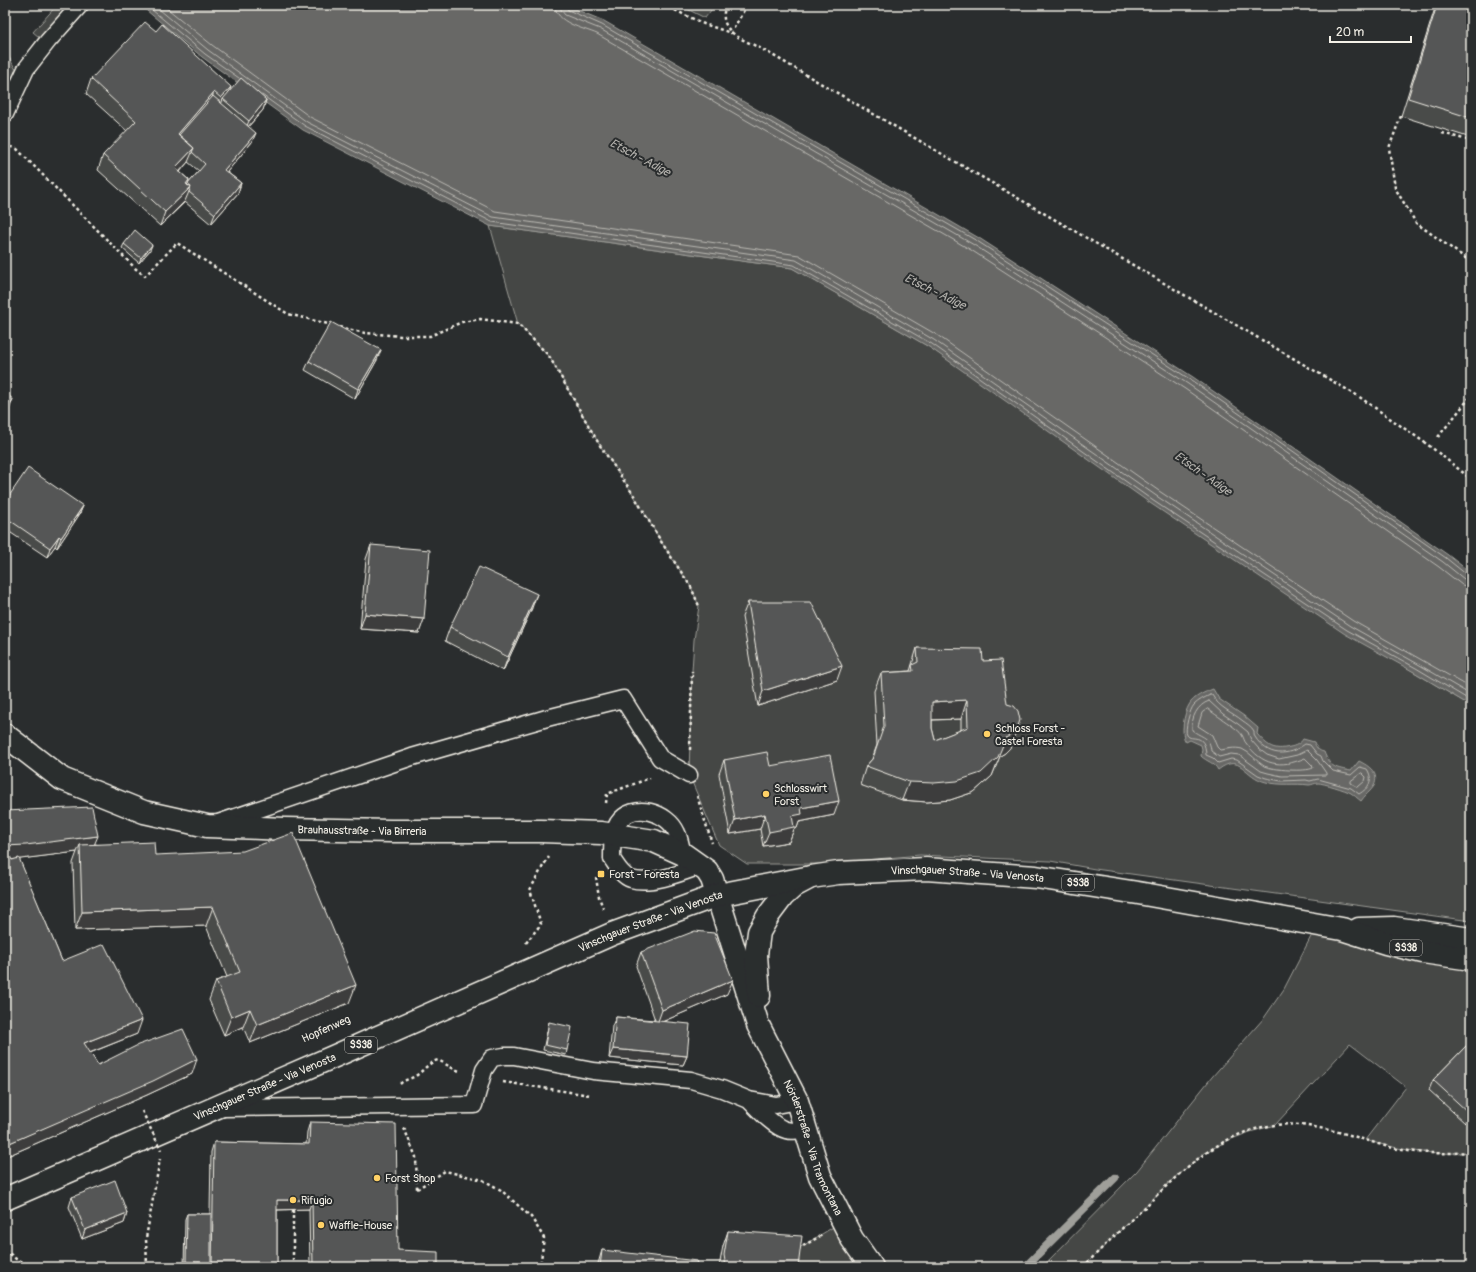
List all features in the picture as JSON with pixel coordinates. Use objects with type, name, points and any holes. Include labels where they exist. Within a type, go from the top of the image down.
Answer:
[{"type":"main road","name":"Brauhausstraße - Via Birreria","points":[[5,735],[62,779],[144,812],[207,826],[383,831],[541,830],[614,834],[654,841],[692,860],[707,870],[718,895]]},
{"type":"main road","name":"Vinschgauer Straße - Via Venosta","points":[[5,1199],[612,934],[718,895],[811,877],[838,873],[926,869],[1036,877],[1138,893],[1342,929],[1386,943],[1423,952],[1471,959]]},
{"type":"main road","points":[[758,1025],[761,1009],[757,984],[756,955],[760,932],[768,916],[783,896],[794,886],[811,877]]},
{"type":"main road","name":"Nörderstraße - Via Tramontana","points":[[718,895],[758,1025],[796,1101],[820,1176],[852,1239],[872,1267]]},
{"type":"main road","name":"Vinschgauer Straße - Via Venosta","points":[[1342,929],[1394,928],[1471,939]]},
{"type":"lane","points":[[5,114],[26,69],[48,41],[80,5]]},
{"type":"lane","points":[[207,826],[412,757],[547,718],[623,699],[660,758],[690,776]]},
{"type":"lane","points":[[644,810],[663,817],[677,832],[692,860],[678,874],[648,881],[630,879],[621,872],[612,859],[614,834],[618,823],[630,812],[644,810]]},
{"type":"lane","points":[[216,1108],[474,1105],[484,1070],[492,1058],[504,1056],[514,1056],[593,1071],[691,1080],[722,1089],[749,1100],[776,1105],[796,1101]]},
{"type":"lane","points":[[749,1100],[778,1126],[786,1130],[797,1131],[805,1128]]},
{"type":"path","points":[[664,5],[704,24],[731,33],[760,48],[1358,396],[1431,447],[1471,479]]},
{"type":"path","points":[[726,5],[724,20],[731,33]]},
{"type":"path","points":[[731,33],[748,5]]},
{"type":"path","points":[[1401,116],[1389,148],[1395,188],[1416,223],[1471,262]]},
{"type":"path","points":[[1442,133],[1471,141]]},
{"type":"path","points":[[5,144],[17,150],[136,269],[145,276],[177,243],[288,314],[358,331],[400,336],[430,336],[462,322],[480,319],[518,324],[549,356],[599,444],[633,494],[662,543],[691,587],[699,606]]},
{"type":"path","points":[[1438,437],[1471,396]]},
{"type":"path","points":[[607,794],[656,775],[690,776]]},
{"type":"path","points":[[525,944],[541,924],[530,890],[543,866],[559,844],[578,832]]},
{"type":"path","points":[[499,1081],[590,1095]]},
{"type":"path","points":[[142,1111],[161,1150],[146,1238],[147,1267]]},
{"type":"path","points":[[141,1121],[148,1117]]},
{"type":"path","points":[[1083,1267],[1174,1178],[1206,1152],[1229,1140],[1250,1132],[1275,1125],[1305,1125],[1339,1132],[1394,1148],[1424,1153],[1447,1154],[1469,1152],[1471,1150]]},
{"type":"path","points":[[417,1189],[446,1171],[483,1180],[501,1190],[531,1217],[544,1238],[540,1267]]},
{"type":"path","points":[[293,1210],[293,1267]]},
{"type":"path","points":[[796,1250],[822,1234]]},
{"type":"path","points":[[5,1250],[16,1259],[35,1267]]},
{"type":"shaded area","points":[[57,5],[72,5],[5,97],[5,50],[16,70],[39,37],[33,32]]},
{"type":"shaded area","points":[[679,5],[715,5],[705,18]]},
{"type":"shaded area","points":[[490,226],[792,268],[929,347],[1414,672],[1471,706],[1471,921],[1095,869],[1050,861],[920,855],[821,864],[747,864],[719,845],[689,775],[692,671],[694,640],[699,606],[691,587],[662,543],[633,494],[599,444],[549,356],[518,324]]},
{"type":"shaded area","points":[[1317,925],[1471,959],[1471,1149],[1469,1152],[1429,1153],[1391,1147],[1365,1140],[1406,1087],[1350,1044],[1275,1125],[1229,1140],[1206,1152],[1174,1178],[1083,1267],[1042,1267],[1137,1171],[1212,1077],[1264,1018],[1284,989]]},
{"type":"shaded area","points":[[843,1221],[872,1267],[795,1267],[796,1250]]},
{"type":"water","name":"Etsch - Adige","points":[[140,5],[565,5],[604,21],[979,238],[1193,377],[1448,555],[1471,573],[1471,706],[1414,672],[1345,634],[1150,503],[929,347],[792,268],[490,226],[303,130],[202,57]]},
{"type":"water","points":[[1213,689],[1219,699],[1244,716],[1258,728],[1257,734],[1264,742],[1275,748],[1284,748],[1292,747],[1303,739],[1314,742],[1320,751],[1324,752],[1331,764],[1337,768],[1351,771],[1359,761],[1366,765],[1375,774],[1376,777],[1374,786],[1361,801],[1348,792],[1321,783],[1309,785],[1277,784],[1266,782],[1252,775],[1242,767],[1232,764],[1226,765],[1218,770],[1214,765],[1201,756],[1201,745],[1190,740],[1186,742],[1183,734],[1184,718],[1191,702],[1200,695]]},
{"type":"building","points":[[1437,5],[1471,5],[1471,118],[1408,98]]},
{"type":"building","points":[[145,22],[156,31],[162,24],[231,87],[221,98],[214,92],[178,134],[194,148],[175,168],[189,180],[186,184],[191,187],[165,212],[103,155],[136,121],[91,79]]},
{"type":"building","points":[[241,78],[266,100],[249,121],[223,99]]},
{"type":"building","points":[[213,96],[256,133],[224,170],[241,183],[215,214],[189,192],[191,187],[187,185],[205,164],[192,152],[194,148],[179,135]]},
{"type":"building","points":[[135,230],[152,245],[141,258],[124,244]]},
{"type":"building","points":[[331,322],[381,350],[358,389],[309,361]]},
{"type":"building","points":[[5,393],[13,399],[5,410]]},
{"type":"building","points":[[28,468],[83,506],[61,538],[59,536],[50,548],[5,517],[5,502]]},
{"type":"building","points":[[371,545],[430,550],[424,619],[365,614]]},
{"type":"building","points":[[479,567],[537,594],[508,657],[450,627]]},
{"type":"building","points":[[748,602],[811,602],[842,666],[763,691]]},
{"type":"building","name":"Schloss Forst - Castel Foresta","points":[[917,648],[982,649],[983,661],[1001,660],[1007,704],[1014,706],[1018,711],[1020,720],[1017,729],[1006,738],[998,757],[981,773],[957,781],[934,783],[909,782],[866,766],[873,758],[884,726],[881,673],[913,671],[912,665],[918,662]],"holes":[[[967,700],[968,727],[935,740],[932,728],[932,702]]]},
{"type":"building","points":[[767,752],[770,766],[830,755],[839,801],[801,808],[802,814],[792,816],[794,827],[769,832],[765,814],[735,820],[724,760]]},
{"type":"building","points":[[92,807],[98,836],[26,845],[5,846],[5,811]]},
{"type":"building","points":[[293,833],[356,985],[257,1025],[250,1009],[231,1017],[216,981],[240,972],[213,907],[82,912],[80,845],[154,842],[155,855],[243,851]]},
{"type":"building","points":[[5,848],[12,860],[19,858],[62,961],[104,944],[142,1020],[84,1043],[98,1065],[138,1045],[183,1029],[197,1059],[153,1081],[5,1145]]},
{"type":"building","points":[[695,931],[714,933],[733,980],[662,1010],[641,952]]},
{"type":"building","points":[[616,1017],[690,1024],[687,1056],[613,1049]]},
{"type":"building","points":[[549,1022],[572,1027],[567,1050],[545,1045]]},
{"type":"building","points":[[1467,1045],[1471,1049],[1471,1111],[1469,1113],[1433,1080]]},
{"type":"building","points":[[310,1122],[396,1124],[398,1250],[438,1252],[438,1267],[313,1267],[312,1200],[277,1200],[277,1267],[212,1267],[214,1142],[309,1144]]},
{"type":"building","points":[[115,1180],[127,1213],[85,1230],[72,1197]]},
{"type":"building","points":[[187,1214],[211,1214],[211,1263],[186,1262]]},
{"type":"building","points":[[728,1231],[802,1236],[798,1267],[726,1267],[724,1255]]},
{"type":"building","points":[[602,1250],[697,1261],[696,1267],[600,1267]]},
{"type":"waterway","points":[[1025,1267],[1115,1178]]},
{"type":"place","name":"Schloss Forst - Castel Foresta","points":[[987,734]]},
{"type":"place","name":"Schlosswirt Forst","points":[[766,794]]},
{"type":"place","name":"Forst - Foresta","points":[[601,874]]},
{"type":"place","name":"Forst Shop","points":[[377,1178]]},
{"type":"place","name":"Rifugio","points":[[293,1200]]},
{"type":"place","name":"Waffle-House","points":[[321,1225]]}]
